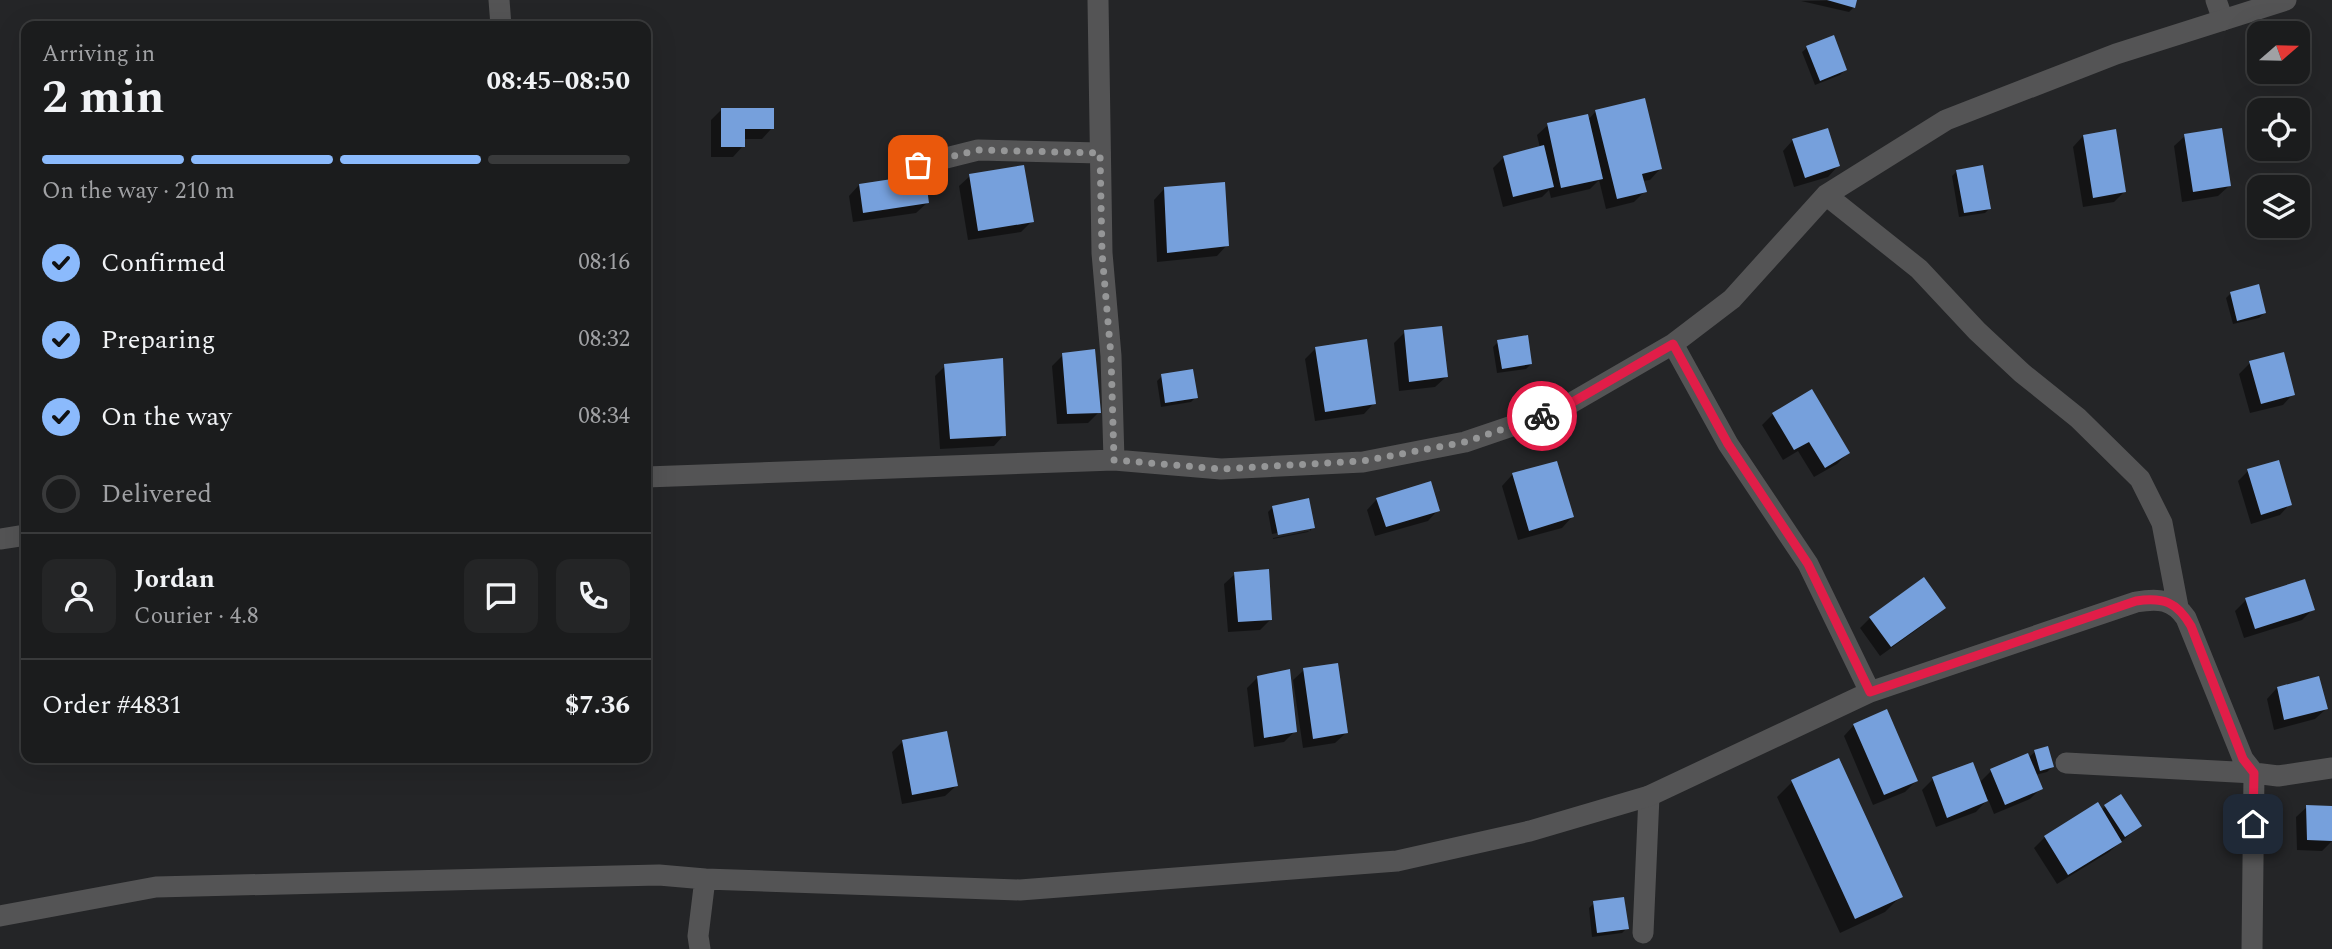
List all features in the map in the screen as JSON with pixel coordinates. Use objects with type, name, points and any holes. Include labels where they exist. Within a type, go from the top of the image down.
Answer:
[{"type":"street","points":[[499,0],[501,21]]},
{"type":"street","points":[[1098,0],[1102,253],[1111,356],[1114,460]]},
{"type":"street","points":[[651,477],[1114,460],[1221,469],[1363,461],[1465,442],[1559,410],[1673,344],[1732,299],[1826,195],[1946,120],[2220,10],[2286,0]]},
{"type":"street","points":[[918,165],[978,150],[1100,153]]},
{"type":"street","points":[[1826,195],[1919,269],[1977,331],[2022,373],[2078,418],[2140,479],[2162,523],[2178,607],[2191,626],[2243,759],[2254,773],[2252,949]]},
{"type":"street","points":[[1673,344],[1728,444],[1808,564],[1870,692]]},
{"type":"street","points":[[0,539],[21,536]]},
{"type":"street","points":[[0,916],[156,887],[659,875],[1020,890],[1397,861],[1530,831],[1649,796],[1870,692],[2136,601],[2160,600],[2178,607]]},
{"type":"street","points":[[2066,763],[2277,776],[2332,768]]},
{"type":"street","points":[[1643,933],[1649,796]]},
{"type":"street","points":[[700,949],[698,936],[705,879]]},
{"type":"building","points":[[1827,0],[1857,0],[1855,8]]},
{"type":"building","points":[[1834,35],[1847,70],[1820,81],[1806,46]]},
{"type":"building","points":[[1645,98],[1662,169],[1642,174],[1647,192],[1617,199],[1595,110]]},
{"type":"building","points":[[721,108],[774,108],[774,129],[745,129],[745,147],[721,147]]},
{"type":"building","points":[[1588,114],[1603,179],[1561,188],[1547,123]]},
{"type":"building","points":[[1828,128],[1840,166],[1805,178],[1792,139]]},
{"type":"building","points":[[2222,128],[2231,186],[2193,192],[2184,134]]},
{"type":"building","points":[[2116,129],[2126,192],[2093,198],[2083,135]]},
{"type":"building","points":[[1544,145],[1554,187],[1513,197],[1503,156]]},
{"type":"building","points":[[1024,165],[1034,222],[978,231],[969,174]]},
{"type":"building","points":[[1983,165],[1991,209],[1964,213],[1956,170]]},
{"type":"building","points":[[925,174],[929,203],[863,213],[859,184]]},
{"type":"building","points":[[1225,182],[1229,246],[1167,253],[1164,187]]},
{"type":"building","points":[[2259,284],[2266,313],[2237,321],[2230,292]]},
{"type":"building","points":[[1442,326],[1448,377],[1409,382],[1404,330]]},
{"type":"building","points":[[1528,335],[1532,364],[1502,369],[1497,340]]},
{"type":"building","points":[[1367,339],[1376,404],[1325,412],[1315,347]]},
{"type":"building","points":[[1095,349],[1101,413],[1067,414],[1062,353]]},
{"type":"building","points":[[2284,352],[2295,395],[2261,404],[2249,361]]},
{"type":"building","points":[[1003,358],[1006,436],[950,439],[944,364]]},
{"type":"building","points":[[1193,369],[1198,398],[1165,403],[1161,374]]},
{"type":"building","points":[[1812,389],[1850,453],[1825,468],[1809,442],[1794,450],[1772,413]]},
{"type":"building","points":[[2279,460],[2292,505],[2261,515],[2247,469]]},
{"type":"building","points":[[1557,461],[1574,517],[1529,531],[1512,473]]},
{"type":"building","points":[[1431,481],[1440,511],[1386,527],[1376,498]]},
{"type":"building","points":[[1309,498],[1315,528],[1278,535],[1272,506]]},
{"type":"building","points":[[1269,569],[1272,620],[1238,622],[1234,572]]},
{"type":"building","points":[[1924,577],[1946,608],[1891,647],[1869,617]]},
{"type":"building","points":[[2305,579],[2315,610],[2255,629],[2245,598]]},
{"type":"building","points":[[1338,663],[1348,733],[1313,739],[1303,668]]},
{"type":"building","points":[[1290,669],[1297,732],[1264,738],[1257,676]]},
{"type":"building","points":[[2319,676],[2328,709],[2284,720],[2277,687]]},
{"type":"building","points":[[1887,709],[1918,781],[1884,795],[1853,724]]},
{"type":"building","points":[[947,731],[958,786],[912,795],[902,740]]},
{"type":"building","points":[[2048,746],[2054,767],[2040,771],[2034,750]]},
{"type":"building","points":[[2028,753],[2043,789],[2005,805],[1990,769]]},
{"type":"building","points":[[1839,758],[1903,897],[1855,919],[1791,780]]},
{"type":"building","points":[[1973,762],[1988,801],[1947,818],[1932,777]]},
{"type":"building","points":[[2121,794],[2142,826],[2125,837],[2104,805]]},
{"type":"building","points":[[2098,802],[2122,842],[2068,875],[2044,836]]},
{"type":"building","points":[[2306,805],[2332,806],[2332,841],[2307,840]]},
{"type":"building","points":[[1624,897],[1629,929],[1597,933],[1593,901]]},
{"type":"way so far","points":[[918,165],[978,150],[1100,153],[1102,253],[1111,356],[1114,460],[1221,469],[1363,461],[1465,442],[1542,416]]},
{"type":"route","points":[[1542,416],[1559,410],[1673,344],[1728,444],[1808,564],[1870,692],[2136,601],[2160,600],[2178,607],[2191,626],[2243,759],[2254,773],[2253,824]]}]
